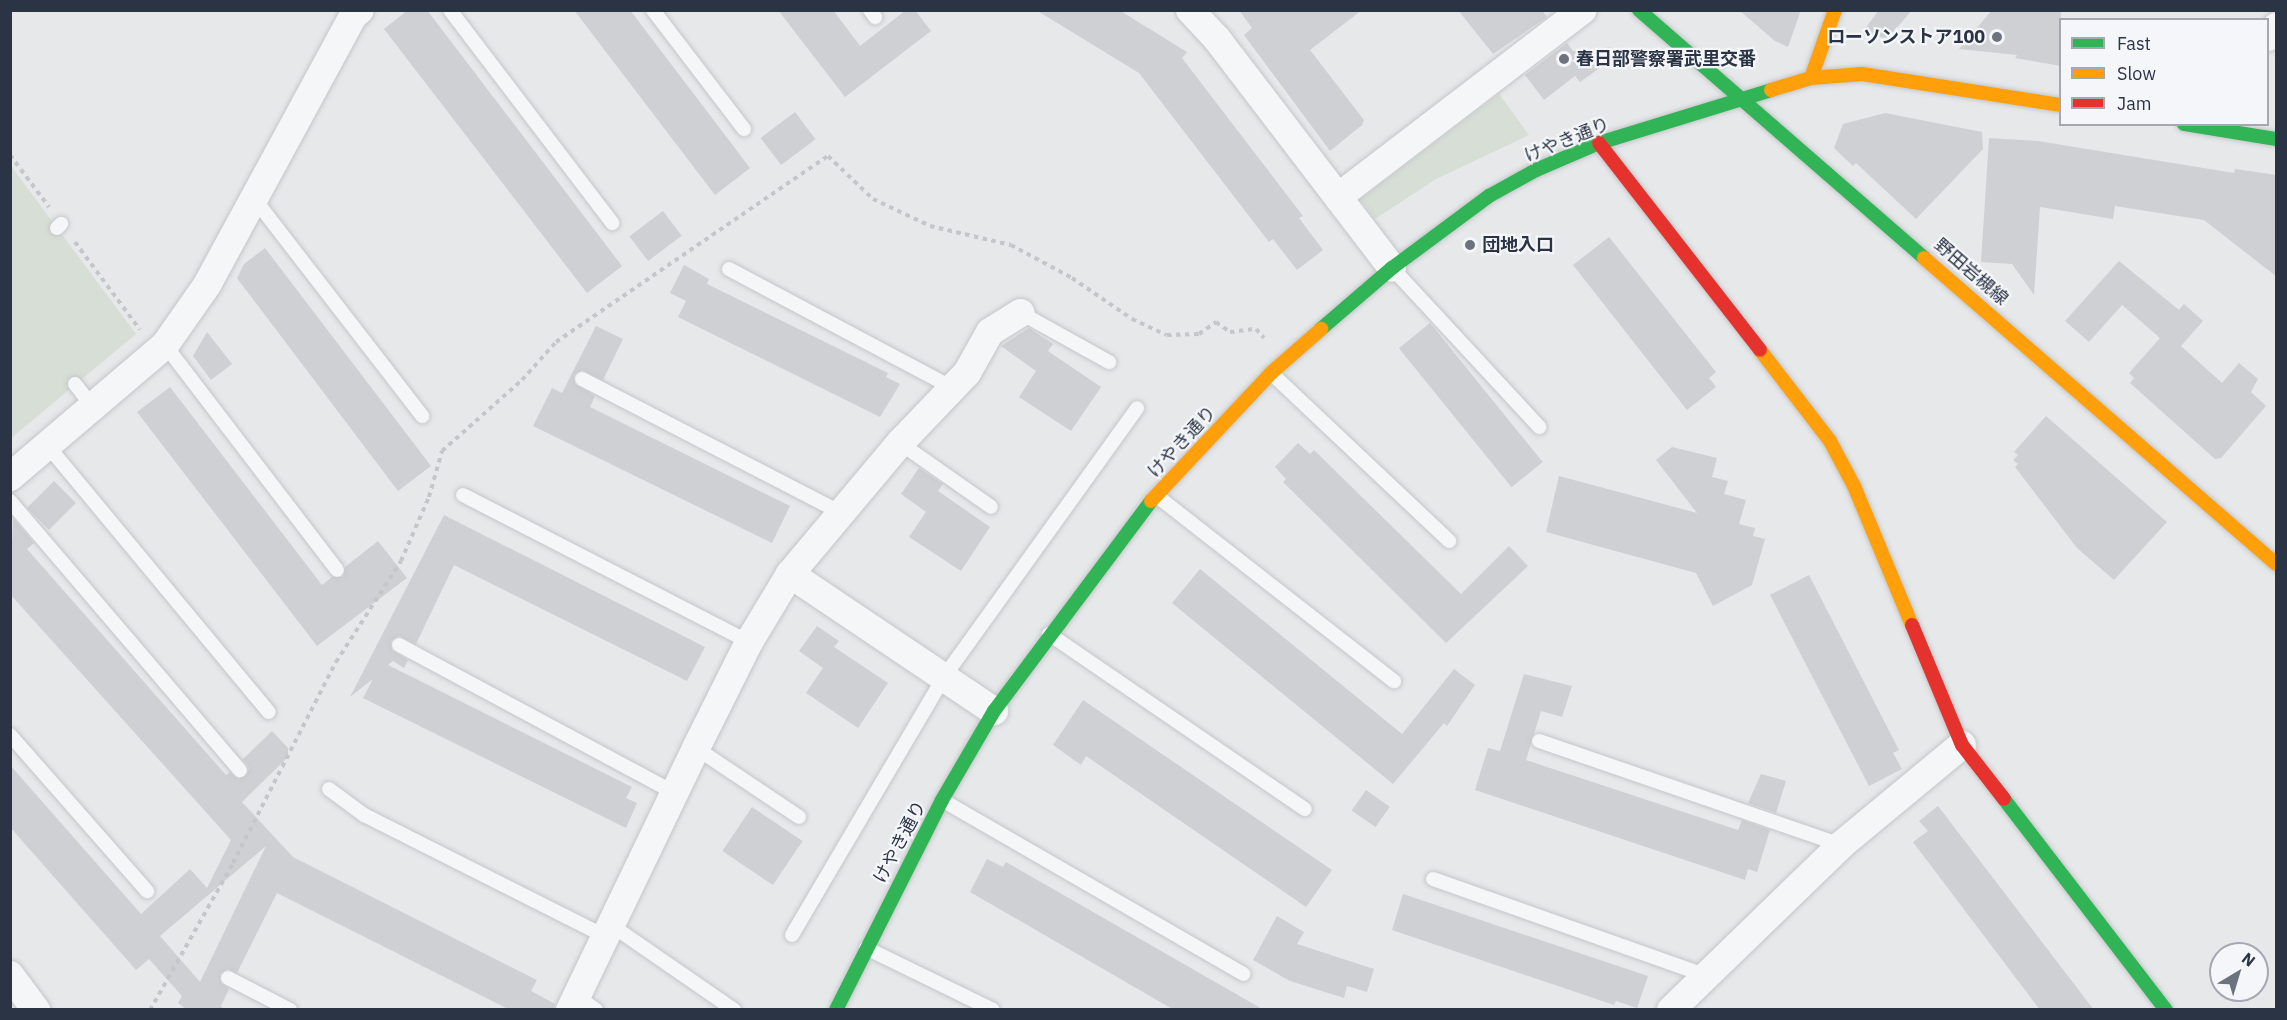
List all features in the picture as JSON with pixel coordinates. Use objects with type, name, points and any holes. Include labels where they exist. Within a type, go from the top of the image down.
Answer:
[{"type":"street","points":[[1190,10],[1217,39],[1392,268]]},
{"type":"street","points":[[1338,197],[1583,10]]},
{"type":"street","name":"野田岩槻線","points":[[1639,10],[2277,564]]},
{"type":"street","points":[[1811,78],[1835,10]]},
{"type":"street","points":[[10,477],[160,349],[207,285],[354,12]]},
{"type":"street","name":"けやき通り","points":[[836,1010],[942,800],[994,711],[1049,634],[1157,496],[1271,373],[1392,268],[1489,196],[1536,170],[1599,143],[1743,101],[1811,78],[1862,74],[2059,105]]},
{"type":"street","points":[[2195,126],[2277,139]]},
{"type":"street","points":[[1599,143],[1830,441],[1854,486],[1962,745],[2166,1010]]},
{"type":"street","points":[[582,1006],[608,930],[749,642],[790,574],[900,443],[951,387],[967,373],[990,332],[1021,313]]},
{"type":"street","points":[[790,574],[994,711]]},
{"type":"street","points":[[1671,1010],[1704,975],[1841,845],[1962,745]]},
{"type":"street","points":[[10,975],[36,1010]]},
{"type":"lane","points":[[450,10],[612,223]]},
{"type":"lane","points":[[653,10],[744,129]]},
{"type":"lane","points":[[253,196],[422,416]]},
{"type":"lane","points":[[1392,268],[1539,426]]},
{"type":"lane","points":[[729,269],[951,387]]},
{"type":"lane","points":[[1021,313],[1109,362]]},
{"type":"lane","points":[[160,349],[338,570]]},
{"type":"lane","points":[[1271,373],[1449,541]]},
{"type":"lane","points":[[582,379],[840,512]]},
{"type":"lane","points":[[75,384],[93,406]]},
{"type":"lane","points":[[792,935],[944,677],[1137,408]]},
{"type":"lane","points":[[900,443],[991,507]]},
{"type":"lane","points":[[47,445],[269,712]]},
{"type":"lane","points":[[463,495],[749,642]]},
{"type":"lane","points":[[1157,496],[1394,681]]},
{"type":"lane","points":[[10,501],[240,770]]},
{"type":"lane","points":[[1049,634],[1305,809]]},
{"type":"lane","points":[[399,645],[675,794]]},
{"type":"lane","points":[[10,735],[147,891]]},
{"type":"lane","points":[[1539,741],[1841,845]]},
{"type":"lane","points":[[696,748],[799,817]]},
{"type":"lane","points":[[329,789],[364,815],[608,930],[735,1010]]},
{"type":"lane","points":[[942,800],[1243,974]]},
{"type":"lane","points":[[1433,879],[1704,975]]},
{"type":"lane","points":[[866,948],[993,1010]]},
{"type":"lane","points":[[228,978],[290,1010]]},
{"type":"path","points":[[10,155],[59,226],[160,349]]},
{"type":"path","points":[[150,1010],[233,863],[336,662],[401,561],[429,497],[442,451],[522,381],[556,342],[828,156],[873,199],[930,226],[1011,245],[1072,278],[1132,319],[1167,335],[1199,334],[1216,322],[1230,332],[1256,329],[1285,361]]},
{"type":"shaded area","points":[[1499,94],[1529,135],[1436,179],[1375,219],[1360,199]]},
{"type":"shaded area","points":[[11,166],[136,334],[10,439]]},
{"type":"building","points":[[408,10],[427,10],[622,266],[587,293],[384,29]]},
{"type":"building","points":[[574,10],[630,10],[750,168],[715,195]]},
{"type":"building","points":[[778,10],[833,10],[860,46],[906,10],[915,10],[931,31],[845,97]]},
{"type":"building","points":[[1036,10],[1119,10],[1187,52],[1182,58],[1303,216],[1299,218],[1323,250],[1297,270],[1273,239],[1269,242],[1139,73]]},
{"type":"building","points":[[1239,10],[1362,10],[1310,50],[1364,120],[1362,125],[1330,151],[1244,35],[1252,28]]},
{"type":"building","points":[[1458,10],[1542,10],[1547,17],[1493,54]]},
{"type":"building","points":[[1739,10],[1801,10],[1788,47],[1775,41]]},
{"type":"building","points":[[1879,10],[1912,10],[1888,38],[1861,34]]},
{"type":"building","points":[[1992,10],[2061,10],[2059,66],[2015,58],[2017,55],[1959,49]]},
{"type":"building","name":"春日部警察署武里交番","points":[[1567,43],[1573,51],[1612,47],[1600,56],[1601,67],[1580,82],[1575,76],[1544,100],[1525,75]]},
{"type":"building","points":[[795,112],[815,139],[781,165],[761,138]]},
{"type":"building","points":[[1885,113],[1982,132],[1983,149],[1916,219],[1856,163],[1853,166],[1834,148],[1843,124]]},
{"type":"building","points":[[1989,138],[2038,141],[2234,173],[2235,169],[2277,175],[2277,277],[2204,220],[2115,206],[2113,219],[2040,207],[2034,295],[2012,264],[1981,262]]},
{"type":"building","points":[[663,211],[682,236],[648,261],[629,236]]},
{"type":"building","points":[[1609,237],[1716,372],[1709,378],[1716,387],[1687,410],[1573,265]]},
{"type":"building","points":[[265,248],[431,466],[398,491],[237,278],[244,264]]},
{"type":"building","points":[[2119,261],[2179,310],[2184,304],[2203,321],[2181,346],[2222,383],[2239,363],[2258,379],[2251,392],[2266,406],[2221,458],[2215,459],[2130,383],[2134,378],[2129,373],[2160,338],[2122,305],[2089,342],[2065,321]]},
{"type":"building","points":[[684,265],[709,279],[707,284],[888,373],[886,377],[900,384],[880,417],[678,317],[686,301],[670,293]]},
{"type":"building","points":[[1430,323],[1543,462],[1512,487],[1399,348]]},
{"type":"building","points":[[596,326],[623,339],[603,380],[582,370],[574,375],[575,384],[595,396],[590,407],[790,506],[772,543],[533,426],[552,388],[562,393]]},
{"type":"building","points":[[1029,328],[1053,344],[1048,351],[1101,387],[1071,431],[1019,397],[1036,371],[1001,346]]},
{"type":"building","points":[[207,332],[232,364],[211,380],[193,356]]},
{"type":"building","points":[[170,387],[322,585],[332,577],[343,577],[345,567],[378,541],[407,578],[317,646],[137,412]]},
{"type":"building","points":[[2046,416],[2167,522],[2114,580],[2077,548],[2015,467],[2018,464],[2013,460],[2018,455],[2014,452]]},
{"type":"building","points":[[1298,443],[1310,454],[1314,450],[1461,594],[1509,546],[1528,566],[1446,643],[1283,482],[1286,479],[1275,467]]},
{"type":"building","points":[[1672,447],[1717,458],[1712,477],[1728,481],[1724,494],[1746,500],[1739,524],[1755,528],[1753,536],[1765,539],[1752,585],[1713,606],[1696,573],[1546,532],[1559,476],[1697,513],[1656,460]]},
{"type":"building","points":[[919,468],[943,484],[938,491],[990,527],[961,571],[909,537],[926,512],[901,494]]},
{"type":"building","points":[[54,481],[76,503],[49,530],[27,508]]},
{"type":"building","points":[[444,515],[705,647],[687,681],[454,565],[416,644],[399,636],[391,641],[392,650],[408,660],[404,668],[393,661],[388,665],[632,787],[626,798],[637,803],[626,828],[363,698],[373,679],[350,697]]},
{"type":"building","points":[[13,518],[34,543],[27,549],[226,775],[230,772],[238,779],[246,776],[249,768],[243,759],[272,731],[288,748],[288,757],[242,802],[293,857],[537,980],[531,991],[555,1004],[554,1010],[510,1010],[277,893],[237,973],[227,969],[220,974],[221,983],[229,989],[221,1006],[224,1010],[187,1010],[178,1003],[182,996],[149,959],[136,970],[10,827],[10,765],[141,914],[190,869],[207,888],[231,840],[10,594]],"holes":[[[266,846],[200,982],[160,936]]]},
{"type":"building","points":[[1200,569],[1402,734],[1454,669],[1475,685],[1447,726],[1444,723],[1393,784],[1172,603]]},
{"type":"building","points":[[1809,575],[1899,750],[1893,753],[1902,769],[1869,786],[1770,595]]},
{"type":"building","points":[[817,626],[839,641],[834,647],[888,683],[858,728],[806,693],[823,668],[799,651]]},
{"type":"building","points":[[1524,674],[1572,686],[1562,717],[1541,711],[1526,760],[1738,830],[1742,820],[1770,830],[1757,872],[1748,869],[1745,880],[1475,790],[1488,748],[1500,751]]},
{"type":"building","points":[[1083,700],[1332,870],[1306,907],[1086,756],[1081,765],[1053,745]]},
{"type":"building","points":[[1761,774],[1786,781],[1776,813],[1748,803]]},
{"type":"building","points":[[1366,790],[1390,807],[1375,827],[1352,810]]},
{"type":"building","points":[[1938,806],[2094,1010],[2040,1010],[1913,842],[1928,831],[1919,821]]},
{"type":"building","points":[[752,807],[803,841],[773,885],[722,851]]},
{"type":"building","points":[[987,859],[1003,867],[1006,862],[1264,1010],[1174,1010],[970,892]]},
{"type":"building","points":[[1403,894],[1648,976],[1637,1008],[1616,1001],[1614,1005],[1392,930]]},
{"type":"building","points":[[1277,916],[1304,932],[1297,944],[1374,969],[1367,992],[1347,986],[1344,998],[1290,981],[1253,960]]},
{"type":"traffic: fast","points":[[1639,10],[1924,258]]},
{"type":"traffic: fast","points":[[1321,329],[1392,268],[1489,196],[1536,170],[1599,143],[1771,90]]},
{"type":"traffic: fast","points":[[2196,126],[2276,139]]},
{"type":"traffic: fast","points":[[836,1010],[942,800],[994,711],[1151,501]]},
{"type":"traffic: fast","points":[[2004,799],[2166,1010]]},
{"type":"traffic: slow","points":[[1811,78],[1835,10]]},
{"type":"traffic: slow","points":[[1771,90],[1811,78],[1862,74],[2059,105]]},
{"type":"traffic: slow","points":[[1924,258],[2276,564]]},
{"type":"traffic: slow","points":[[1151,501],[1271,373],[1321,329]]},
{"type":"traffic: slow","points":[[1760,350],[1830,441],[1854,486],[1912,625]]},
{"type":"traffic: jam","points":[[1599,143],[1760,350]]},
{"type":"traffic: jam","points":[[1912,625],[1962,745],[2004,799]]},
{"type":"place","name":"ローソンストア100","points":[[1997,37]]},
{"type":"place","name":"春日部警察署武里交番","points":[[1564,59]]},
{"type":"place","name":"団地入口","points":[[1470,245]]}]
